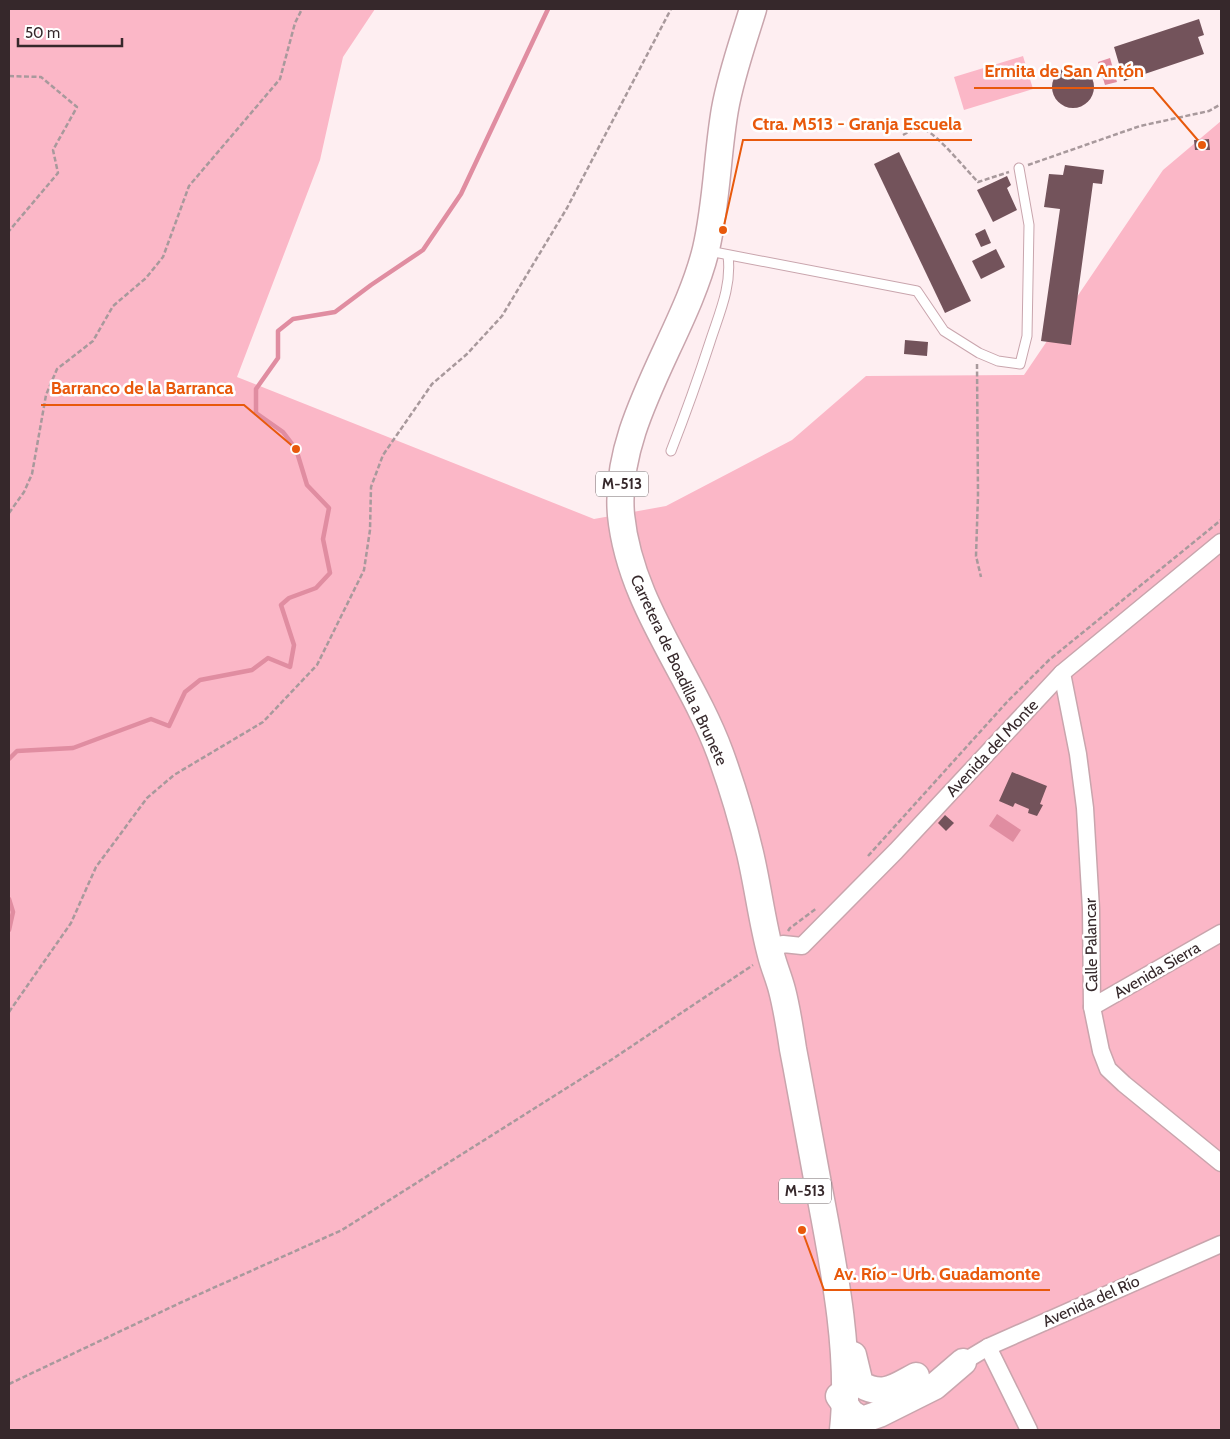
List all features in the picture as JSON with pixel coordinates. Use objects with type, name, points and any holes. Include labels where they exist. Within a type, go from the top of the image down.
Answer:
[{"type":"main road","name":"Carretera de Boadilla a Brunete","points":[[753,9],[730,82],[724,113],[715,205],[717,253],[693,293],[639,413],[630,440],[621,494],[621,514],[628,554],[636,582],[646,606],[708,725],[720,752],[737,803],[748,845],[770,953],[782,990],[823,1208],[841,1328],[845,1371],[856,1410]]},
{"type":"main road","name":"M-513","points":[[770,953],[771,990],[830,1353],[832,1404],[856,1410]]},
{"type":"main road","points":[[797,1142],[807,1168],[822,1251],[834,1338],[856,1410],[927,1371],[963,1362]]},
{"type":"street","name":"Avenida del Monte","points":[[770,953],[783,944],[802,946],[896,852],[1062,673],[1221,542]]},
{"type":"street","name":"Calle Palancar","points":[[1062,673],[1078,754],[1085,808],[1091,910],[1092,1007],[1101,1051],[1108,1069],[1124,1084],[1221,1163]]},
{"type":"street","name":"Avenida Sierra","points":[[1092,1007],[1221,933]]},
{"type":"street","name":"Avenida del Río","points":[[963,1362],[988,1347],[1221,1244]]},
{"type":"street","points":[[988,1347],[1029,1430]]},
{"type":"lane","points":[[717,253],[918,290],[944,331],[979,353],[998,361],[1020,364],[1027,336],[1029,225],[1019,168]]},
{"type":"lane","points":[[671,451],[692,397],[728,288],[730,267],[717,253]]},
{"type":"path","points":[[9,513],[24,492],[32,474],[46,395],[57,369],[93,341],[113,306],[146,278],[163,257],[189,186],[280,80],[295,23],[302,9]]},
{"type":"path","points":[[9,1012],[71,922],[96,866],[147,798],[174,775],[263,722],[317,665],[364,570],[370,530],[371,486],[383,455],[432,384],[467,354],[502,316],[567,208],[671,9]]},
{"type":"path","points":[[9,76],[41,77],[77,107],[53,150],[58,173],[9,231]]},
{"type":"path","points":[[903,135],[913,129],[925,130],[935,137],[978,182],[1140,126],[1209,111],[1221,104]]},
{"type":"path","points":[[979,353],[977,363],[978,468],[976,556],[981,577]]},
{"type":"path","points":[[9,1384],[182,1302],[342,1230],[611,1060],[770,953]]},
{"type":"shaded area","points":[[9,9],[375,9],[343,57],[320,160],[237,377],[594,519],[666,506],[792,440],[866,376],[1024,375],[1163,170],[1221,121],[1221,1430],[9,1430]]},
{"type":"shaded area","points":[[1023,56],[1033,89],[964,110],[954,77]]},
{"type":"shaded area","points":[[1110,58],[1117,82],[1105,85],[1098,62]]},
{"type":"shaded area","points":[[997,814],[1021,830],[1013,842],[989,826]]},
{"type":"building","points":[[1199,19],[1204,35],[1198,37],[1204,54],[1124,81],[1114,47]]},
{"type":"building","points":[[1077,66],[1085,69],[1091,75],[1094,87],[1091,99],[1085,105],[1069,108],[1061,105],[1055,99],[1052,83],[1055,75],[1061,69]]},
{"type":"building","points":[[1209,139],[1210,150],[1195,150],[1194,140]]},
{"type":"building","points":[[899,152],[971,301],[945,313],[874,164]]},
{"type":"building","points":[[1065,165],[1104,170],[1102,184],[1093,183],[1071,345],[1041,341],[1060,209],[1044,207],[1049,174],[1063,175]]},
{"type":"building","points":[[1007,176],[1011,185],[1007,188],[1017,210],[993,222],[977,190]]},
{"type":"building","points":[[985,229],[991,243],[981,247],[975,234]]},
{"type":"building","points":[[996,249],[1005,267],[981,279],[972,261]]},
{"type":"building","points":[[905,340],[928,342],[927,356],[904,354]]},
{"type":"building","points":[[1012,772],[1047,786],[1040,804],[1043,805],[1037,816],[1028,813],[1029,809],[1015,803],[1013,807],[999,801]]},
{"type":"building","points":[[945,815],[954,823],[946,831],[938,823]]},
{"type":"waterway","points":[[9,759],[17,751],[73,748],[151,719],[169,726],[185,692],[200,680],[252,670],[268,658],[290,667],[294,645],[281,605],[289,598],[316,588],[330,573],[323,539],[329,508],[307,485],[296,449],[283,432],[256,413],[256,389],[278,358],[278,331],[293,319],[335,312],[423,250],[461,194],[548,9]]},
{"type":"waterway","points":[[9,899],[13,912],[9,930]]},
{"type":"place","name":"Ermita de San Antón","points":[[1202,145]]},
{"type":"place","name":"Ctra. M513 - Granja Escuela","points":[[723,230]]},
{"type":"place","name":"Barranco de la Barranca","points":[[296,449]]},
{"type":"place","name":"Av. Río - Urb. Guadamonte","points":[[802,1230]]}]
